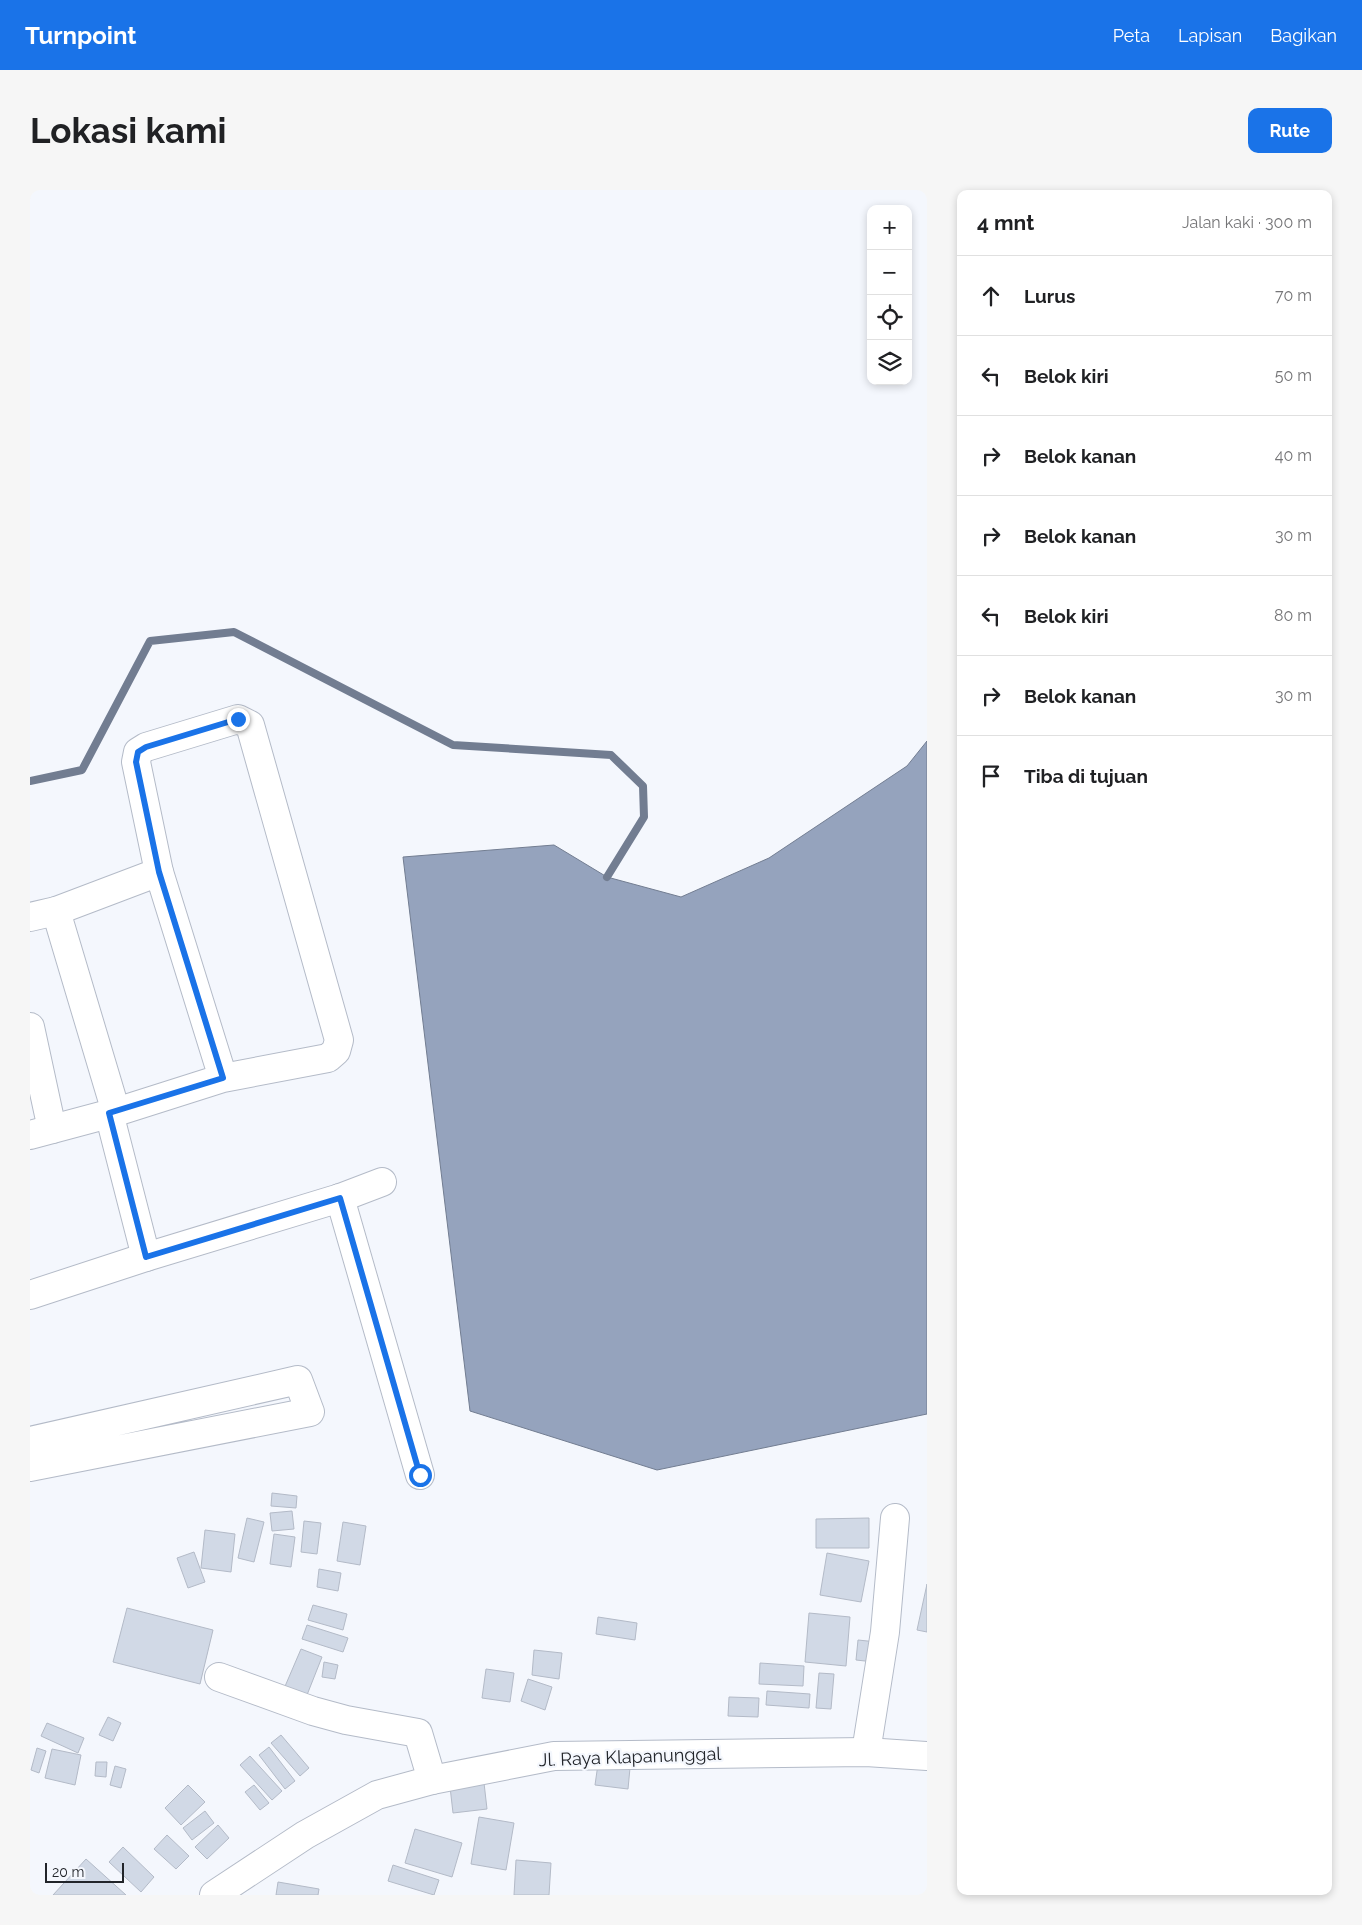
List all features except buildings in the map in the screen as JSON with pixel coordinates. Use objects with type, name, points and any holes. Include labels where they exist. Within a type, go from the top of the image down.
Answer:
[{"type":"street","points":[[30,1027],[41,1132],[223,1078],[328,1058],[336,1051],[340,1040],[250,725],[238,719],[146,747],[138,752],[136,762],[159,872],[223,1078]]},
{"type":"street","points":[[30,917],[56,911],[159,872]]},
{"type":"street","points":[[56,911],[112,1112],[146,1257]]},
{"type":"street","points":[[30,1295],[146,1257],[340,1198],[382,1182]]},
{"type":"street","points":[[340,1198],[420,1475]]},
{"type":"street","points":[[298,1380],[310,1412],[32,1454],[298,1380]]},
{"type":"street","points":[[866,1752],[885,1632],[895,1518]]},
{"type":"street","points":[[219,1677],[338,1718],[418,1733],[432,1780]]},
{"type":"street","name":"Jl. Raya Klapanunggal","points":[[214,1895],[304,1835],[377,1795],[432,1780],[554,1756],[866,1752],[927,1756]]},
{"type":"water","points":[[927,741],[927,1414],[657,1470],[470,1411],[403,857],[554,845],[607,877],[681,897],[769,858],[907,766]]},
{"type":"waterway","points":[[30,781],[82,770],[150,641],[234,632],[453,745],[611,755],[643,786],[644,817],[607,877]]},
{"type":"route","points":[[238,719],[146,747],[138,752],[136,762],[159,872],[223,1078],[109,1113],[146,1257],[340,1198],[420,1475]]}]
